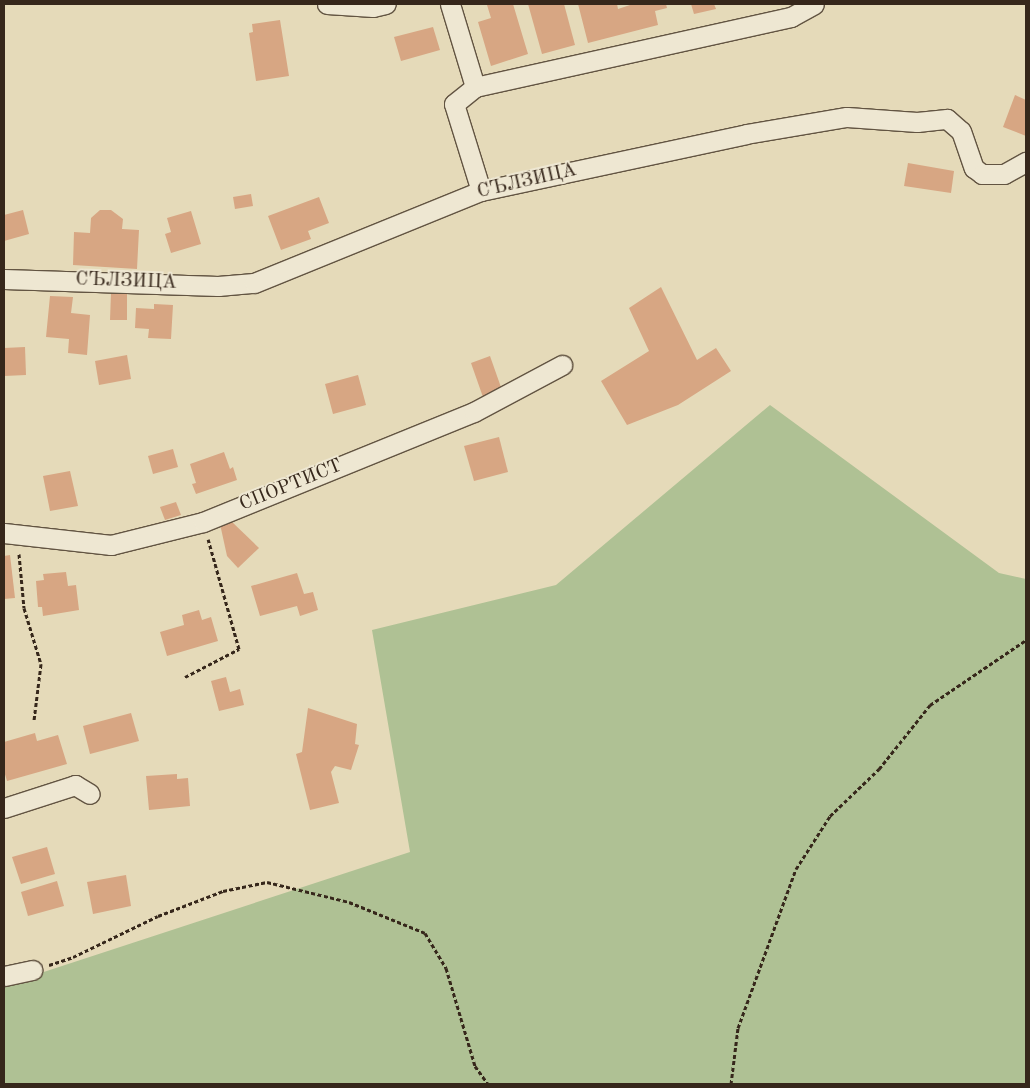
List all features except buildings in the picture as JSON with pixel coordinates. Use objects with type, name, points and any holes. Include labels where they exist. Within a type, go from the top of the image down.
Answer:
[{"type":"street","points":[[327,4],[373,7],[386,4]]},
{"type":"street","points":[[450,4],[475,87]]},
{"type":"street","points":[[481,191],[454,104],[475,87],[791,17],[814,4]]},
{"type":"street","name":"СЪЛЗИЦА","points":[[4,279],[218,286],[254,283],[481,191],[746,134],[847,117],[917,122],[948,120],[961,131],[974,168],[982,174],[1004,174],[1026,162]]},
{"type":"street","name":"СПОРТИСТ","points":[[11,533],[111,545],[203,522],[474,412],[562,365]]},
{"type":"street","points":[[4,808],[75,785],[90,794]]},
{"type":"street","points":[[4,976],[32,970]]},
{"type":"path","points":[[185,676],[239,649],[203,522]]},
{"type":"path","points":[[11,533],[24,608],[41,664],[34,720]]},
{"type":"path","points":[[731,1084],[738,1028],[796,869],[830,816],[879,769],[930,705],[1026,640]]},
{"type":"path","points":[[32,970],[73,958],[158,916],[223,891],[267,882],[349,902],[425,934],[446,968],[475,1066],[488,1084]]},
{"type":"green space","points":[[770,405],[999,573],[1026,579],[1026,1084],[4,1084],[4,985],[410,852],[372,630],[556,585]]}]
